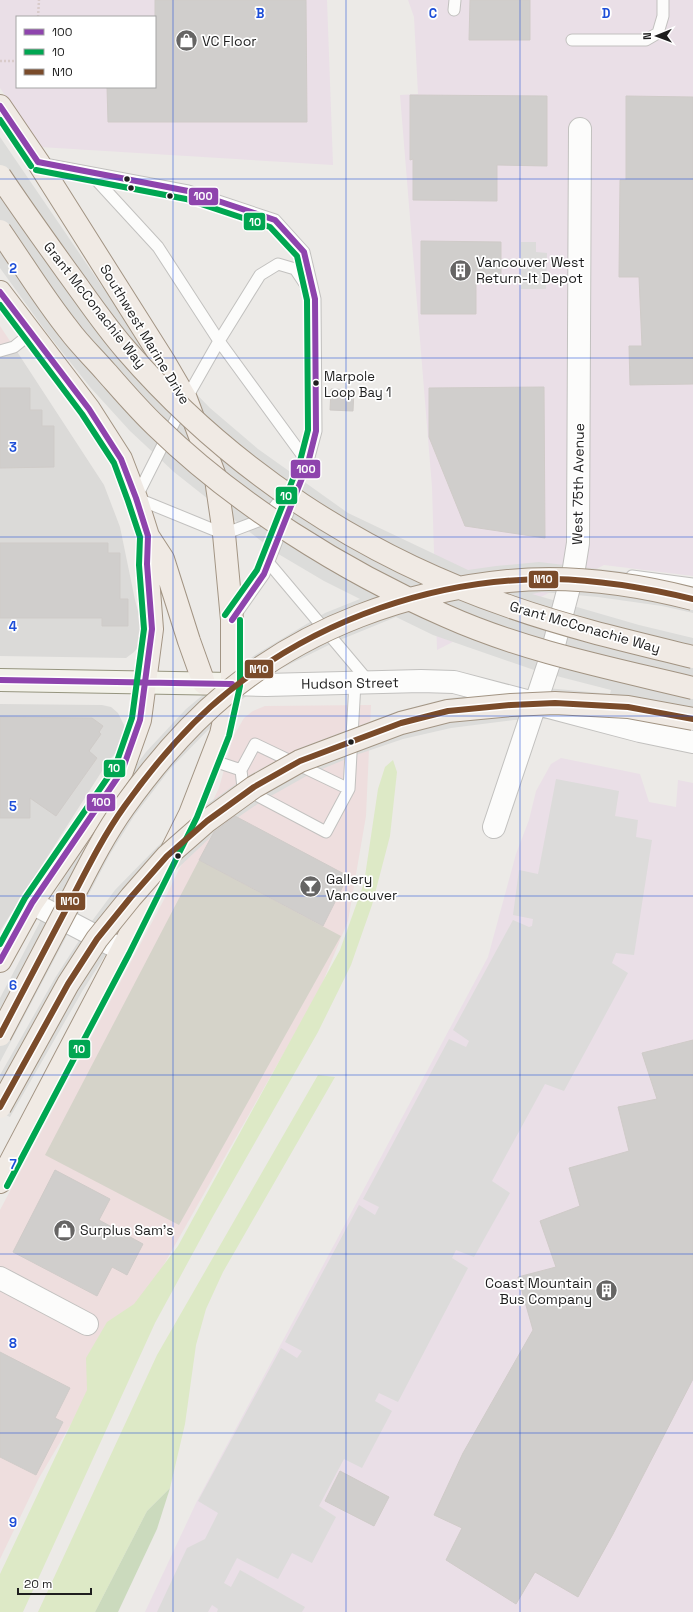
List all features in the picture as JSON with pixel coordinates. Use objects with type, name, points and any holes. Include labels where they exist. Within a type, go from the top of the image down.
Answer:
[{"type":"main road","name":"Southwest Marine Drive","points":[[0,106],[38,162],[165,363],[186,399],[216,479],[224,534],[232,620],[232,684],[221,734],[190,814],[122,950],[0,1182]]},
{"type":"main road","name":"Grant McConachie Way","points":[[0,176],[125,349],[167,394],[210,435],[255,471],[302,505],[353,537],[404,564],[503,604],[567,625],[693,657]]},
{"type":"main road","points":[[0,232],[69,330],[155,426],[247,502],[292,533],[341,564],[446,616],[501,637],[563,657],[693,688]]},
{"type":"main road","points":[[0,292],[30,334],[89,409],[121,459],[136,498],[148,536],[163,559],[186,634],[204,683]]},
{"type":"main road","points":[[0,961],[32,903],[122,771],[140,720],[152,629],[147,564],[148,536]]},
{"type":"main road","points":[[0,1035],[99,847],[122,808],[154,766],[191,726],[228,692],[264,666],[312,637],[369,612],[415,597],[458,588],[508,581],[581,581],[659,591],[693,599]]},
{"type":"main road","points":[[0,1107],[68,984],[97,939],[131,897],[167,856],[207,821],[254,787],[300,761],[401,723],[448,711],[511,705],[555,703],[628,707],[693,719]]},
{"type":"street","name":"West 75th Avenue","points":[[494,827],[582,569],[578,543],[580,129]]},
{"type":"street","name":"Hudson Street","points":[[0,680],[144,681],[266,685],[421,681],[454,682],[640,731],[693,742]]},
{"type":"street","points":[[32,903],[122,950]]},
{"type":"street","points":[[0,1278],[87,1324]]},
{"type":"lane","points":[[572,40],[646,40],[658,33],[663,16],[663,0]]},
{"type":"lane","points":[[38,162],[188,191],[275,220],[304,252],[314,299],[316,431],[308,463],[264,574],[232,620]]},
{"type":"lane","points":[[90,172],[158,247],[219,341],[308,463]]},
{"type":"lane","points":[[308,463],[266,518],[224,534],[136,498],[186,399],[219,341],[260,275],[278,264],[295,269],[314,299]]},
{"type":"lane","points":[[0,351],[14,346],[30,334]]},
{"type":"lane","points":[[268,562],[362,683],[349,789],[326,832],[243,788],[241,770],[254,744],[349,789]]},
{"type":"lane","points":[[582,569],[693,584]]},
{"type":"lane","points":[[211,760],[241,770]]},
{"type":"path","points":[[38,16],[39,0]]},
{"type":"path","points":[[0,61],[16,61]]},
{"type":"shaded area","points":[[0,0],[327,0],[333,165],[40,147],[0,88]]},
{"type":"shaded area","points":[[408,0],[693,0],[693,576],[604,565],[437,650],[432,487],[400,95],[418,94],[414,17]]},
{"type":"shaded area","points":[[521,242],[536,242],[536,252],[547,253],[546,289],[521,289]]},
{"type":"shaded area","points":[[0,326],[14,347],[0,351]]},
{"type":"shaded area","points":[[14,347],[104,485],[120,527],[142,626],[140,645],[126,658],[0,656],[0,351]]},
{"type":"shaded area","points":[[0,704],[102,705],[111,707],[118,713],[124,725],[125,735],[119,750],[109,760],[0,931]]},
{"type":"shaded area","points":[[371,705],[366,816],[348,921],[319,991],[133,1319],[39,1478],[0,1559],[0,1210],[169,890],[219,788],[233,737],[244,718],[253,711],[265,706]]},
{"type":"shaded area","points":[[561,758],[640,774],[649,802],[676,807],[678,780],[693,783],[693,1612],[145,1612],[197,1501],[488,957],[516,854],[529,820],[536,791],[551,764]]},
{"type":"shaded area","points":[[556,779],[619,791],[615,816],[638,820],[636,837],[652,840],[634,955],[616,953],[612,963],[628,973],[564,1091],[545,1084],[492,1181],[510,1193],[474,1257],[456,1250],[452,1258],[468,1268],[398,1402],[379,1393],[375,1401],[392,1411],[362,1468],[344,1459],[319,1506],[336,1517],[312,1563],[292,1553],[278,1579],[237,1558],[224,1583],[231,1587],[240,1570],[305,1607],[302,1612],[217,1612],[218,1609],[212,1605],[208,1612],[157,1612],[187,1548],[205,1539],[218,1513],[198,1501],[281,1348],[297,1358],[302,1351],[285,1342],[359,1205],[375,1215],[379,1207],[363,1199],[449,1039],[466,1047],[469,1041],[453,1030],[513,920],[529,927],[532,926],[533,919],[513,915],[519,870],[538,874]]},
{"type":"shaded area","points":[[199,860],[341,936],[179,1225],[45,1155]]},
{"type":"green space","points":[[393,760],[397,772],[390,836],[372,905],[351,965],[318,1032],[212,1218],[155,1323],[23,1612],[0,1612],[0,1574],[87,1390],[86,1358],[107,1322],[134,1304],[178,1246],[340,950],[364,883],[378,789],[385,767]]},
{"type":"green space","points":[[318,1075],[335,1077],[223,1272],[206,1309],[196,1345],[185,1424],[170,1488],[147,1511],[95,1612],[38,1612],[157,1355]]},
{"type":"green space","points":[[170,1488],[157,1529],[118,1612],[95,1612],[147,1511]]},
{"type":"pier","points":[[0,137],[101,285],[134,328],[161,358],[210,408],[258,449],[348,513],[468,570],[539,562],[667,577],[693,583],[693,613],[662,606],[598,597],[542,592],[532,594],[639,625],[693,638],[693,736],[608,723],[548,719],[514,720],[451,728],[403,739],[356,755],[310,774],[262,801],[215,833],[144,902],[110,948],[83,990],[10,1117],[0,1112],[0,1075],[55,978],[89,925],[115,890],[158,846],[199,810],[246,777],[297,749],[398,711],[445,699],[509,690],[547,688],[610,694],[611,690],[537,671],[433,635],[396,617],[335,642],[280,669],[240,701],[209,729],[170,769],[134,816],[110,854],[0,1062],[0,998],[84,838],[111,798],[146,752],[186,709],[222,679],[255,655],[325,613],[360,599],[324,581],[275,552],[174,472],[130,431],[90,387],[47,333],[0,268]]},
{"type":"building","points":[[155,0],[306,0],[307,122],[108,122],[107,88],[156,88]]},
{"type":"building","points":[[470,0],[530,0],[530,40],[469,40]]},
{"type":"building","points":[[410,95],[547,96],[547,166],[497,165],[497,201],[413,200],[413,159],[410,160]]},
{"type":"building","points":[[626,96],[693,97],[693,384],[630,385],[629,346],[642,346],[639,277],[619,277],[620,180],[626,180]]},
{"type":"building","name":"Vancouver West Return-It Depot","points":[[421,241],[501,242],[501,278],[476,278],[476,314],[421,314]]},
{"type":"building","points":[[544,387],[545,538],[465,526],[429,437],[429,388]]},
{"type":"building","points":[[0,388],[30,388],[30,410],[42,410],[42,426],[54,426],[54,467],[0,468]]},
{"type":"building","points":[[331,389],[354,390],[353,411],[330,410]]},
{"type":"building","points":[[0,543],[108,543],[108,553],[120,553],[120,599],[128,599],[128,626],[102,626],[102,618],[0,618]]},
{"type":"building","points":[[0,717],[92,718],[103,726],[99,732],[101,734],[89,751],[97,758],[56,816],[30,798],[30,818],[0,818]]},
{"type":"building","points":[[235,816],[348,876],[323,926],[199,860],[214,832]]},
{"type":"building","name":"Coast Mountain Bus Company","points":[[693,1040],[693,1379],[613,1534],[578,1597],[535,1572],[516,1604],[446,1560],[462,1528],[434,1515],[463,1453],[533,1330],[518,1277],[556,1267],[540,1221],[580,1206],[569,1168],[629,1151],[618,1107],[657,1099],[642,1053]]},
{"type":"building","name":"Surplus Sam's","points":[[55,1170],[110,1199],[99,1220],[143,1244],[127,1275],[112,1267],[97,1296],[13,1252]]},
{"type":"building","points":[[0,1352],[70,1388],[55,1418],[63,1422],[36,1475],[0,1457]]},
{"type":"building","points":[[340,1471],[389,1497],[374,1526],[325,1501]]},
{"type":"transit line","name":"100","points":[[0,106],[38,162]]},
{"type":"transit line","name":"10","points":[[0,120],[31,166]]},
{"type":"transit line","name":"100","points":[[38,162],[188,191],[275,220],[304,252],[315,299],[316,431],[308,463],[264,574],[232,620]]},
{"type":"transit line","name":"10","points":[[36,170],[186,199],[270,227],[297,256],[307,300],[308,430],[300,461],[257,570],[225,615]]},
{"type":"transit line","name":"100","points":[[0,292],[89,409],[121,459],[136,498],[148,536],[147,564],[152,629],[140,720],[122,771],[32,903],[0,961]]},
{"type":"transit line","name":"10","points":[[0,305],[82,414],[114,463],[140,537],[139,565],[144,629],[132,718],[115,767],[25,898],[0,944]]},
{"type":"transit line","name":"N10","points":[[0,1035],[96,851],[124,807],[147,776],[185,731],[213,704],[263,666],[300,643],[340,624],[381,608],[423,595],[466,586],[509,581],[553,579],[589,581],[624,585],[693,599]]},
{"type":"transit line","name":"10","points":[[7,1186],[129,954],[197,817],[229,736],[240,686],[240,620]]},
{"type":"transit line","name":"100","points":[[0,680],[232,684]]},
{"type":"transit line","name":"N10","points":[[0,1107],[68,984],[97,939],[131,897],[167,856],[207,821],[254,787],[300,761],[401,723],[448,711],[511,705],[555,703],[628,707],[693,719]]},
{"type":"place","name":"VC Floor","points":[[186,41]]},
{"type":"place","name":"Vancouver West Return-It Depot","points":[[461,270]]},
{"type":"place","name":"Marpole Loop Bay 1","points":[[316,383]]},
{"type":"place","name":"Gallery Vancouver","points":[[310,887]]},
{"type":"place","name":"Surplus Sam's","points":[[65,1230]]},
{"type":"place","name":"Coast Mountain Bus Company","points":[[607,1291]]}]
